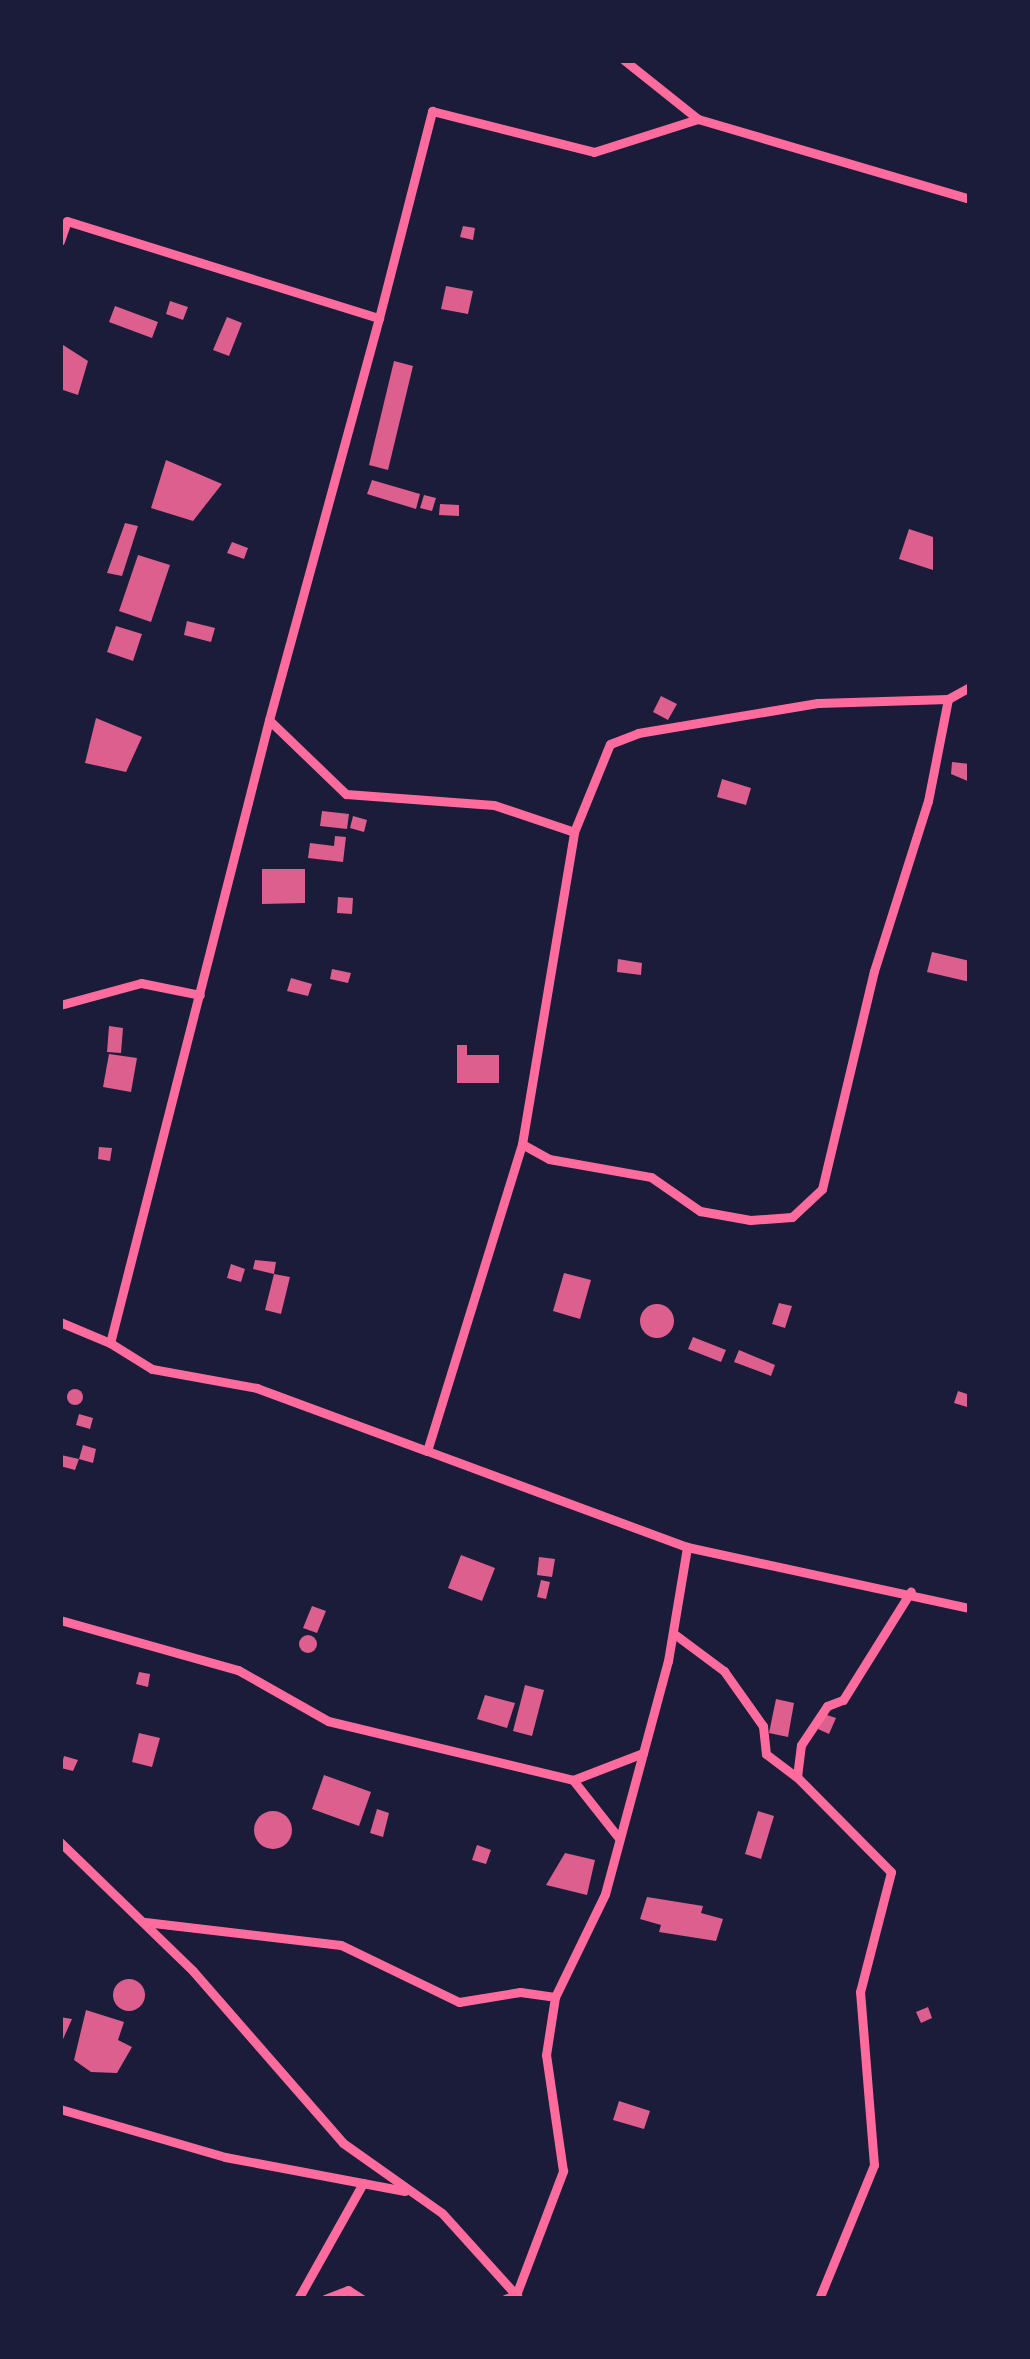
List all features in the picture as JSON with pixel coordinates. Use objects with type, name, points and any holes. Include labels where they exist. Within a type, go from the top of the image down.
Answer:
[{"type":"street","points":[[624,60],[698,119],[970,199]]},
{"type":"street","points":[[110,1342],[200,995],[230,849],[432,111],[594,152],[698,119]]},
{"type":"street","points":[[60,241],[67,221],[379,318]]},
{"type":"street","points":[[428,1451],[522,1144],[574,832],[610,744],[638,733],[818,704],[948,699],[970,687]]},
{"type":"street","points":[[522,1144],[549,1159],[650,1177],[700,1210],[750,1220],[793,1217],[823,1189],[948,699]]},
{"type":"street","points":[[268,720],[346,794],[494,805],[574,832]]},
{"type":"street","points":[[60,1005],[141,982],[200,995]]},
{"type":"street","points":[[60,1322],[110,1342],[152,1369],[257,1388],[687,1547],[970,1607]]},
{"type":"street","points":[[513,2298],[563,2171],[547,2055],[555,1996],[605,1894],[673,1633],[687,1547]]},
{"type":"street","points":[[797,1777],[801,1744],[816,1719],[843,1700],[911,1591]]},
{"type":"street","points":[[60,1620],[238,1670],[328,1721],[573,1780],[643,1754]]},
{"type":"street","points":[[673,1633],[724,1671],[764,1726],[766,1754],[797,1777],[891,1872],[860,1992],[874,2165],[819,2299]]},
{"type":"street","points":[[573,1780],[618,1837]]},
{"type":"street","points":[[60,1842],[145,1922],[343,2144],[462,2232],[513,2298]]},
{"type":"street","points":[[145,1922],[341,1945],[459,2002],[520,1992],[555,1996]]},
{"type":"street","points":[[60,2109],[224,2157],[409,2192]]},
{"type":"street","points":[[298,2299],[363,2183]]},
{"type":"street","points":[[325,2299],[348,2290],[362,2299]]},
{"type":"building","points":[[463,226],[475,228],[473,240],[460,237]]},
{"type":"building","points":[[446,286],[473,291],[468,314],[441,309]]},
{"type":"building","points":[[170,301],[188,307],[183,320],[166,314]]},
{"type":"building","points":[[115,306],[158,322],[152,338],[109,322]]},
{"type":"building","points":[[227,317],[242,323],[229,356],[213,350]]},
{"type":"building","points":[[60,343],[88,361],[78,395],[60,389]]},
{"type":"building","points":[[394,361],[413,366],[388,470],[369,465]]},
{"type":"building","points":[[166,460],[222,484],[193,521],[151,508]]},
{"type":"building","points":[[372,480],[420,494],[416,509],[367,494]]},
{"type":"building","points":[[424,495],[436,498],[432,511],[420,508]]},
{"type":"building","points":[[440,504],[459,505],[459,516],[439,515]]},
{"type":"building","points":[[125,523],[138,526],[122,576],[107,573]]},
{"type":"building","points":[[909,529],[933,537],[933,570],[899,559]]},
{"type":"building","points":[[232,542],[248,548],[244,559],[227,553]]},
{"type":"building","points":[[138,555],[170,565],[151,622],[119,611]]},
{"type":"building","points":[[187,621],[215,628],[211,642],[184,635]]},
{"type":"building","points":[[116,626],[142,634],[133,661],[107,652]]},
{"type":"building","points":[[661,696],[677,704],[668,720],[653,712]]},
{"type":"building","points":[[96,718],[142,737],[126,772],[85,763]]},
{"type":"building","points":[[952,762],[970,764],[970,782],[951,774]]},
{"type":"building","points":[[722,779],[751,788],[746,805],[717,797]]},
{"type":"building","points":[[322,811],[349,814],[347,829],[320,826]]},
{"type":"building","points":[[353,816],[367,820],[364,832],[350,828]]},
{"type":"building","points":[[335,836],[346,837],[343,862],[308,858],[310,843],[334,846]]},
{"type":"building","points":[[262,869],[305,869],[305,903],[262,904]]},
{"type":"building","points":[[338,897],[353,898],[352,914],[337,913]]},
{"type":"building","points":[[932,952],[970,961],[970,982],[927,972]]},
{"type":"building","points":[[618,959],[642,963],[641,975],[617,972]]},
{"type":"building","points":[[332,969],[351,973],[348,983],[330,979]]},
{"type":"building","points":[[291,978],[312,984],[308,996],[287,991]]},
{"type":"building","points":[[109,1026],[123,1028],[121,1053],[107,1052]]},
{"type":"building","points":[[457,1045],[467,1045],[467,1055],[499,1055],[499,1083],[457,1083]]},
{"type":"building","points":[[109,1054],[137,1058],[131,1092],[103,1087]]},
{"type":"building","points":[[99,1147],[112,1148],[110,1161],[98,1159]]},
{"type":"building","points":[[255,1260],[276,1262],[274,1274],[253,1269]]},
{"type":"building","points":[[231,1264],[245,1269],[241,1282],[227,1278]]},
{"type":"building","points":[[564,1273],[591,1280],[580,1319],[553,1311]]},
{"type":"building","points":[[274,1274],[290,1277],[281,1314],[265,1310]]},
{"type":"building","points":[[779,1303],[792,1306],[785,1328],[772,1324]]},
{"type":"building","points":[[657,1304],[669,1309],[674,1321],[669,1333],[657,1338],[645,1333],[640,1321],[645,1309]]},
{"type":"building","points":[[693,1337],[726,1350],[721,1362],[688,1349]]},
{"type":"building","points":[[739,1350],[775,1365],[771,1376],[734,1362]]},
{"type":"building","points":[[75,1389],[83,1397],[75,1405],[67,1397]]},
{"type":"building","points":[[958,1391],[970,1395],[967,1407],[954,1403]]},
{"type":"building","points":[[79,1414],[93,1418],[90,1429],[76,1425]]},
{"type":"building","points":[[83,1445],[96,1449],[93,1463],[79,1459]]},
{"type":"building","points":[[61,1455],[79,1459],[75,1470],[60,1466]]},
{"type":"building","points":[[461,1555],[495,1568],[482,1601],[448,1588]]},
{"type":"building","points":[[539,1557],[555,1559],[552,1577],[537,1575]]},
{"type":"building","points":[[541,1580],[550,1582],[546,1599],[537,1597]]},
{"type":"building","points":[[312,1606],[326,1611],[317,1633],[303,1628]]},
{"type":"building","points":[[308,1635],[317,1644],[308,1653],[299,1644]]},
{"type":"building","points":[[139,1672],[150,1674],[148,1687],[136,1684]]},
{"type":"building","points":[[525,1685],[544,1690],[532,1736],[513,1731]]},
{"type":"building","points":[[485,1695],[515,1703],[507,1728],[477,1719]]},
{"type":"building","points":[[776,1699],[794,1703],[788,1737],[769,1733]]},
{"type":"building","points":[[824,1714],[836,1718],[829,1734],[818,1729]]},
{"type":"building","points":[[139,1733],[160,1738],[152,1767],[132,1762]]},
{"type":"building","points":[[64,1756],[78,1760],[73,1771],[61,1768]]},
{"type":"building","points":[[324,1775],[371,1792],[359,1826],[312,1809]]},
{"type":"building","points":[[377,1809],[389,1813],[383,1837],[370,1833]]},
{"type":"building","points":[[273,1811],[287,1816],[292,1830],[287,1844],[273,1849],[259,1844],[254,1830],[259,1816]]},
{"type":"building","points":[[758,1811],[774,1816],[761,1859],[745,1854]]},
{"type":"building","points":[[477,1845],[491,1850],[486,1864],[472,1860]]},
{"type":"building","points":[[565,1853],[595,1860],[587,1895],[546,1885]]},
{"type":"building","points":[[647,1897],[703,1906],[701,1913],[723,1919],[716,1941],[659,1932],[661,1925],[640,1919]]},
{"type":"building","points":[[129,1979],[141,1983],[145,1995],[141,2007],[129,2011],[117,2007],[113,1995],[117,1983]]},
{"type":"building","points":[[928,2007],[932,2018],[921,2023],[916,2012]]},
{"type":"building","points":[[86,2010],[124,2022],[118,2040],[132,2047],[117,2073],[91,2072],[74,2060]]},
{"type":"building","points":[[60,2017],[72,2019],[60,2046]]},
{"type":"building","points":[[619,2101],[650,2111],[644,2129],[613,2120]]}]
